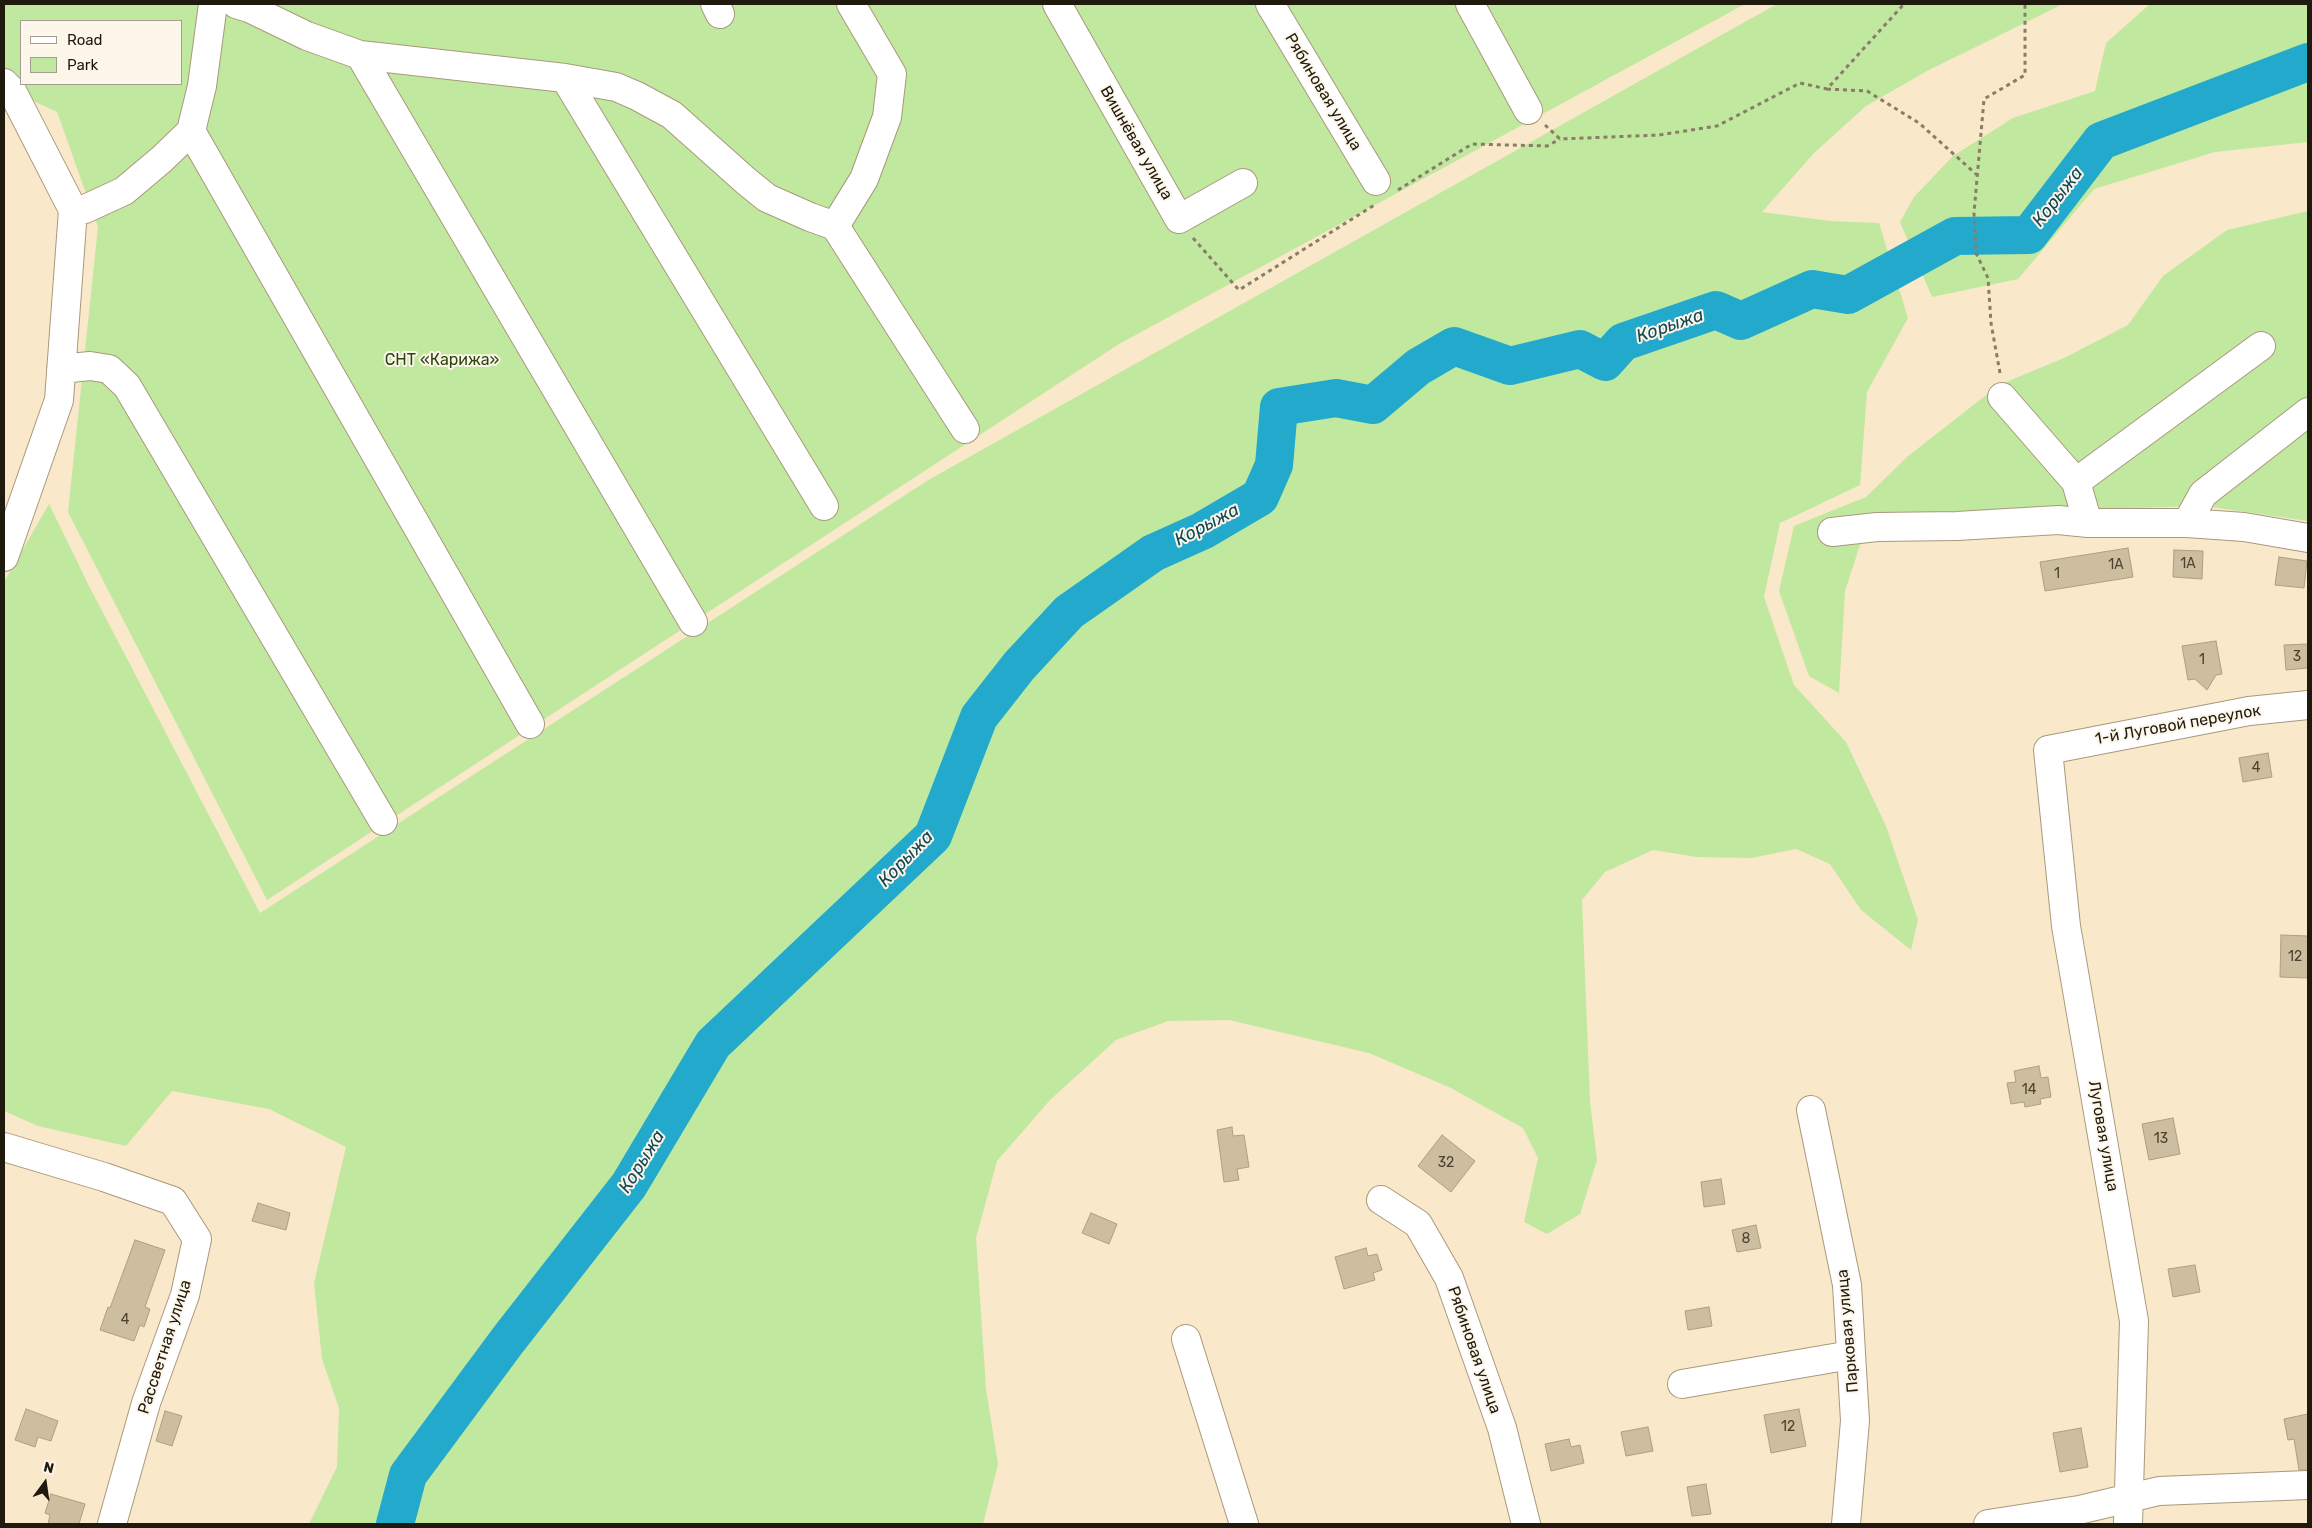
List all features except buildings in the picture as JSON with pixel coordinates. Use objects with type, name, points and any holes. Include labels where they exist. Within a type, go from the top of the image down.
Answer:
[{"type":"street","points":[[73,210],[85,209],[124,191],[162,159],[191,131],[202,86],[213,4]]},
{"type":"street","points":[[236,4],[249,8],[308,36],[360,55],[565,78],[616,87],[672,115],[746,182],[768,198],[835,226],[965,428]]},
{"type":"street","points":[[835,226],[864,179],[887,117],[892,74],[851,4]]},
{"type":"street","name":"Вишнёвая улица","points":[[1057,4],[1179,219],[1243,183]]},
{"type":"street","name":"Рябиновая улица","points":[[1270,4],[1384,191]]},
{"type":"street","points":[[1470,4],[1528,110]]},
{"type":"street","points":[[360,55],[693,622]]},
{"type":"street","points":[[565,78],[824,506]]},
{"type":"street","points":[[4,83],[12,91],[73,210],[59,400],[4,557]]},
{"type":"street","points":[[191,131],[530,724]]},
{"type":"street","points":[[2076,482],[2261,346]]},
{"type":"street","points":[[61,369],[90,366],[109,369],[127,386],[383,821]]},
{"type":"street","points":[[2002,397],[2076,482],[2088,523]]},
{"type":"street","points":[[2187,523],[2203,494],[2308,412]]},
{"type":"street","points":[[1832,532],[1877,527],[1957,526],[2058,520],[2088,523],[2187,523],[2244,527],[2308,538]]},
{"type":"street","name":"1-й Луговой переулок","points":[[2048,750],[2249,711],[2308,705]]},
{"type":"street","name":"Луговая улица","points":[[2048,750],[2066,926],[2134,1321],[2129,1511]]},
{"type":"street","name":"Парковая улица","points":[[1811,1110],[1847,1285],[1855,1420],[1846,1524]]},
{"type":"street","name":"Рассветная улица","points":[[4,1148],[104,1177],[173,1201],[197,1239],[185,1294],[146,1403],[112,1524]]},
{"type":"street","name":"Рябиновая улица","points":[[1381,1200],[1418,1224],[1449,1278],[1502,1428],[1526,1524]]},
{"type":"street","points":[[1186,1339],[1244,1524]]},
{"type":"street","points":[[1682,1384],[1851,1355]]},
{"type":"street","points":[[1988,1524],[2079,1510],[2129,1511],[2159,1491],[2308,1486]]},
{"type":"path","points":[[1827,88],[1904,4]]},
{"type":"path","points":[[1999,360],[1991,323],[1988,278],[1976,253],[1974,213],[1984,100],[2025,75],[2025,4]]},
{"type":"path","points":[[1189,233],[1239,290],[1384,191],[1472,144],[1546,146],[1560,140],[1659,135],[1717,126],[1800,83],[1827,88],[1867,91],[1919,123],[1978,175]]},
{"type":"path","points":[[1528,110],[1560,140]]},
{"type":"green space","name":"СНТ «Карижа»","points":[[4,4],[1745,4],[1119,344],[267,900],[68,512],[98,227],[57,112],[12,91],[4,83]]},
{"type":"green space","points":[[1777,4],[2063,4],[1927,71],[1866,106],[1814,153],[1762,212],[1830,221],[1879,223],[1908,318],[1867,392],[1860,485],[1780,523],[1764,597],[1794,685],[1846,742],[1886,826],[1918,920],[1911,950],[1861,910],[1830,864],[1796,849],[1751,858],[1697,857],[1653,850],[1605,872],[1582,900],[1590,1102],[1597,1160],[1580,1214],[1547,1234],[1524,1222],[1538,1158],[1523,1128],[1451,1088],[1369,1053],[1229,1020],[1168,1021],[1116,1040],[1050,1100],[997,1161],[976,1238],[986,1389],[998,1464],[983,1524],[309,1524],[337,1467],[339,1408],[322,1359],[314,1283],[346,1147],[269,1109],[172,1091],[126,1146],[38,1126],[4,1111],[4,582],[49,504],[89,586],[260,913],[930,479]]},
{"type":"green space","points":[[2150,4],[2308,4],[2308,142],[2215,152],[2094,189],[2018,279],[1932,297],[1900,222],[1914,197],[1953,156],[2013,118],[2095,91],[2106,43]]},
{"type":"green space","points":[[2308,211],[2308,521],[2205,506],[1906,514],[1860,545],[1845,591],[1839,693],[1809,676],[1779,591],[1794,526],[1866,497],[1907,457],[1999,385],[2064,358],[2128,325],[2163,276],[2227,230]]},
{"type":"waterway","name":"Корыжа","points":[[395,1524],[408,1475],[508,1340],[629,1185],[713,1044],[933,836],[979,717],[1019,666],[1069,612],[1153,553],[1202,531],[1260,497],[1274,465],[1279,407],[1336,398],[1373,405],[1418,367],[1454,346],[1510,366],[1580,349],[1605,362],[1623,342],[1716,310],[1741,321],[1812,289],[1848,295],[1955,236],[2029,235],[2101,141],[2308,62]]}]
